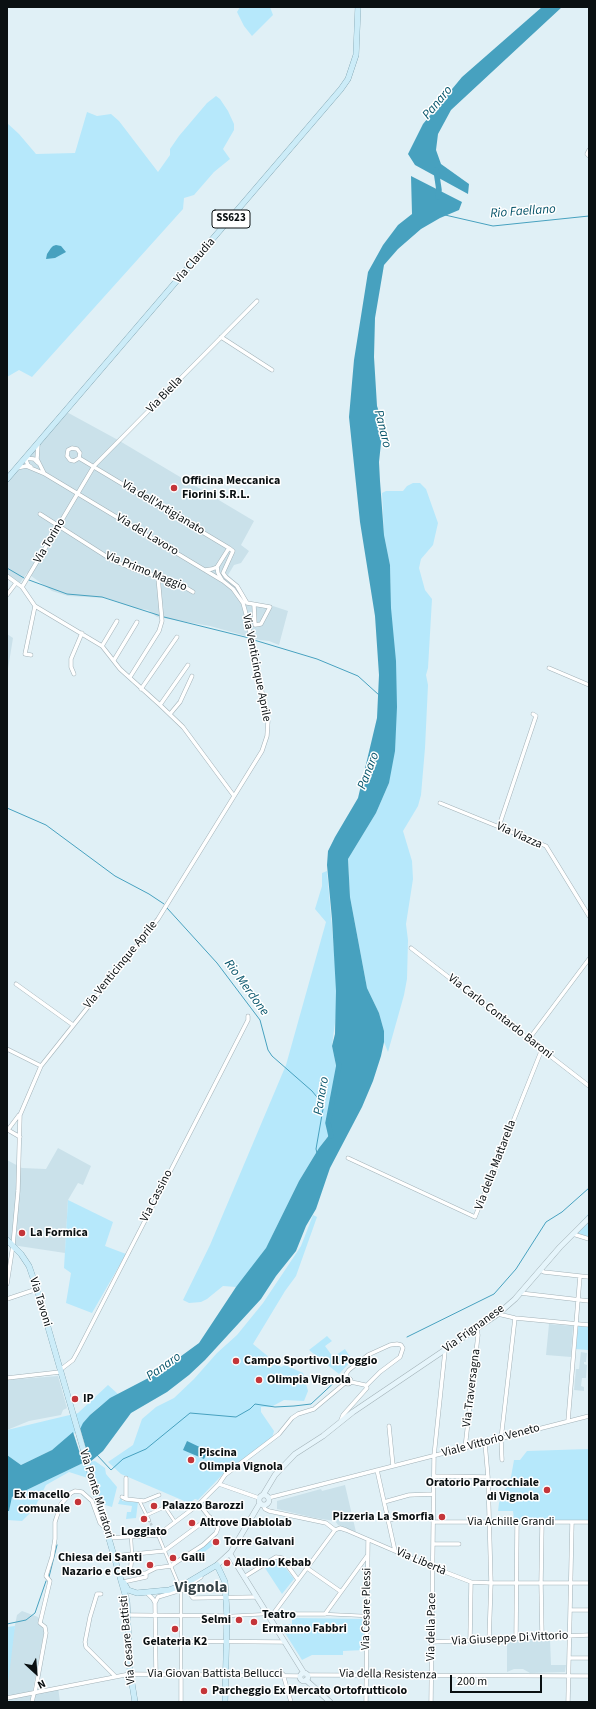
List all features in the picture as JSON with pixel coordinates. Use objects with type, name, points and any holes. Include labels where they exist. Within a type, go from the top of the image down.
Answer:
[{"type":"main road","name":"Via Claudia","points":[[7,479],[341,89],[348,79],[356,55],[358,7]]},
{"type":"main road","name":"Via Frignanese","points":[[261,1500],[275,1475],[285,1463],[298,1452],[327,1433],[341,1420],[498,1314],[520,1293],[589,1218]]},
{"type":"main road","name":"Via Tavoni","points":[[7,1240],[21,1254],[29,1266],[37,1289],[71,1412]]},
{"type":"main road","name":"Via Ponte Muratori","points":[[71,1412],[122,1580]]},
{"type":"main road","points":[[122,1580],[128,1590],[137,1593],[180,1588],[217,1565],[230,1554],[261,1500],[268,1498]]},
{"type":"main road","points":[[261,1500],[267,1503],[268,1498]]},
{"type":"main road","points":[[230,1554],[257,1597],[270,1614],[305,1676],[328,1701]]},
{"type":"main road","points":[[217,1565],[225,1582],[226,1598],[225,1702]]},
{"type":"main road","name":"Via Cesare Battisti","points":[[122,1580],[127,1601],[130,1674],[135,1702]]},
{"type":"main road","points":[[127,1601],[129,1597],[137,1593]]},
{"type":"street","points":[[588,156],[589,150]]},
{"type":"street","name":"Via Biella","points":[[78,494],[94,466],[257,300]]},
{"type":"street","points":[[221,337],[272,370]]},
{"type":"street","points":[[39,442],[36,453],[39,464]]},
{"type":"street","points":[[32,468],[28,465],[25,458],[34,459],[45,474]]},
{"type":"street","name":"Via dell'Artigianato","points":[[78,458],[94,466],[229,548]]},
{"type":"street","points":[[16,468],[23,466],[32,468]]},
{"type":"street","name":"Via del Lavoro","points":[[32,468],[45,474],[223,581],[234,589],[242,603]]},
{"type":"street","name":"Via Torino","points":[[22,587],[78,494]]},
{"type":"street","name":"Via Primo Maggio","points":[[40,514],[112,560],[133,569],[178,583],[193,592]]},
{"type":"street","points":[[205,570],[217,567],[229,548],[233,551],[223,573],[239,590],[247,603],[270,607],[261,624],[255,625],[254,605]]},
{"type":"street","points":[[217,567],[218,573],[223,581]]},
{"type":"street","points":[[7,576],[22,587],[35,606],[102,646],[120,669],[170,714],[198,746],[234,796]]},
{"type":"street","points":[[130,678],[159,631],[161,616],[158,577]]},
{"type":"street","points":[[7,595],[16,583]]},
{"type":"street","name":"Via Venticinque Aprile","points":[[7,1284],[13,1245],[18,1191],[20,1114],[41,1066],[158,919],[262,751],[267,736],[268,721],[242,603]]},
{"type":"street","points":[[31,655],[25,654],[35,606]]},
{"type":"street","points":[[102,646],[117,621]]},
{"type":"street","points":[[114,660],[136,622]]},
{"type":"street","points":[[74,674],[71,667],[71,659],[82,633]]},
{"type":"street","points":[[141,689],[177,637]]},
{"type":"street","points":[[160,704],[188,665]]},
{"type":"street","points":[[549,668],[589,685]]},
{"type":"street","points":[[170,714],[180,702],[192,676]]},
{"type":"street","points":[[499,826],[536,716],[533,714]]},
{"type":"street","name":"Via Viazza","points":[[440,803],[546,846],[589,916]]},
{"type":"street","name":"Via Carlo Contardo Baroni","points":[[411,948],[589,1086]]},
{"type":"street","points":[[529,1039],[589,959]]},
{"type":"street","points":[[16,984],[73,1024]]},
{"type":"street","name":"Via Cassino","points":[[60,1371],[73,1360],[78,1351],[248,1020],[248,1016]]},
{"type":"street","points":[[7,1049],[41,1066]]},
{"type":"street","name":"Via della Mattarella","points":[[348,1158],[475,1217],[542,1049]]},
{"type":"street","points":[[20,1114],[7,1130],[20,1137]]},
{"type":"street","points":[[573,1234],[589,1239]]},
{"type":"street","points":[[7,1250],[12,1253]]},
{"type":"street","points":[[540,1270],[544,1272],[589,1277]]},
{"type":"street","points":[[568,1421],[580,1276]]},
{"type":"street","points":[[7,1299],[37,1289]]},
{"type":"street","points":[[520,1293],[589,1301]]},
{"type":"street","points":[[498,1314],[515,1318],[589,1325]]},
{"type":"street","points":[[502,1460],[501,1439],[515,1318]]},
{"type":"street","name":"Via Traversagna","points":[[465,1448],[478,1335],[477,1329]]},
{"type":"street","points":[[109,1538],[131,1538],[158,1535],[199,1504],[219,1484],[225,1475],[279,1434],[292,1418],[298,1414],[309,1412],[316,1408],[345,1383],[347,1378],[346,1374],[349,1370],[374,1352],[394,1344],[401,1345],[403,1348],[400,1357],[383,1369],[366,1386],[365,1391],[342,1414],[341,1420]]},
{"type":"street","name":"Via della Pace","points":[[431,1702],[434,1456],[445,1351]]},
{"type":"street","points":[[7,1378],[60,1371]]},
{"type":"street","points":[[347,1378],[349,1378],[351,1382]]},
{"type":"street","points":[[345,1383],[348,1384],[351,1382],[366,1386]]},
{"type":"street","name":"Viale Vittorio Veneto","points":[[268,1498],[589,1416]]},
{"type":"street","points":[[389,1426],[392,1466]]},
{"type":"street","points":[[485,1443],[488,1476],[489,1522],[489,1640]]},
{"type":"street","points":[[377,1470],[395,1551]]},
{"type":"street","points":[[434,1476],[488,1476]]},
{"type":"street","points":[[126,1478],[126,1499]]},
{"type":"street","name":"Via Libertà","points":[[219,1484],[261,1500],[267,1510],[326,1523],[335,1530],[340,1528],[344,1529],[471,1582],[589,1583]]},
{"type":"street","points":[[32,1702],[46,1633],[45,1627],[40,1623],[50,1581],[46,1576],[52,1557],[55,1539],[55,1522],[61,1504],[71,1493],[79,1491],[88,1495],[93,1503],[100,1523],[106,1528]]},
{"type":"street","points":[[384,1502],[409,1495],[434,1494]]},
{"type":"street","points":[[122,1497],[126,1499],[144,1501],[159,1495]]},
{"type":"street","points":[[139,1500],[149,1520]]},
{"type":"street","points":[[131,1538],[132,1555],[130,1574],[146,1573],[156,1568],[171,1566],[216,1533],[218,1528],[199,1504]]},
{"type":"street","points":[[147,1515],[165,1507],[176,1522]]},
{"type":"street","points":[[388,1520],[410,1516],[433,1515]]},
{"type":"street","points":[[114,1556],[164,1551],[210,1517]]},
{"type":"street","name":"Via Achille Grandi","points":[[433,1522],[589,1522]]},
{"type":"street","points":[[516,1638],[517,1522]]},
{"type":"street","points":[[542,1522],[542,1636]]},
{"type":"street","points":[[568,1702],[572,1522]]},
{"type":"street","points":[[270,1614],[298,1580],[335,1530]]},
{"type":"street","points":[[158,1535],[180,1588],[182,1615],[181,1702]]},
{"type":"street","name":"Via Cesare Plessi","points":[[366,1702],[368,1540]]},
{"type":"street","points":[[433,1544],[459,1544]]},
{"type":"street","points":[[325,1614],[340,1591],[368,1555]]},
{"type":"street","points":[[244,1576],[276,1557],[282,1558],[298,1580]]},
{"type":"street","points":[[307,1568],[340,1591]]},
{"type":"street","points":[[122,1580],[146,1577],[146,1573]]},
{"type":"street","points":[[470,1641],[471,1582]]},
{"type":"street","points":[[155,1603],[158,1597],[180,1588],[188,1591],[193,1598],[257,1597]]},
{"type":"street","points":[[147,1593],[153,1598],[155,1603],[156,1674]]},
{"type":"street","points":[[99,1594],[85,1642],[86,1647],[115,1676]]},
{"type":"street","points":[[570,1610],[589,1610]]},
{"type":"street","points":[[128,1615],[226,1616],[325,1614],[367,1616]]},
{"type":"street","name":"Via Giuseppe Di Vittorio","points":[[432,1642],[589,1635]]},
{"type":"street","points":[[155,1641],[286,1642]]},
{"type":"street","points":[[569,1658],[589,1658]]},
{"type":"street","name":"Via Giovan Battista Bellucci","points":[[7,1698],[130,1674],[283,1674],[305,1676]]},
{"type":"street","points":[[283,1674],[290,1702]]},
{"type":"street","name":"Via della Resistenza","points":[[305,1676],[366,1674],[431,1676],[589,1676]]},
{"type":"shaded area","points":[[240,7],[270,7],[273,15],[252,36],[244,26],[237,12]]},
{"type":"shaded area","points":[[216,96],[220,99],[228,111],[234,124],[234,130],[223,149],[230,159],[214,172],[194,195],[184,198],[183,209],[32,377],[19,370],[7,377],[7,123],[19,134],[36,154],[75,153],[87,112],[97,116],[111,114],[119,121],[158,172],[170,155],[170,149],[179,136],[207,103]]},
{"type":"shaded area","points":[[63,410],[118,440],[254,521],[241,545],[249,551],[241,563],[234,565],[228,575],[240,587],[247,602],[270,605],[288,611],[279,645],[269,641],[260,640],[210,626],[157,617],[148,610],[135,608],[106,598],[68,596],[52,591],[27,573],[18,586],[7,577],[7,478],[47,427]]},
{"type":"shaded area","points":[[413,483],[420,483],[426,489],[438,523],[433,545],[421,559],[419,568],[425,590],[432,599],[428,668],[426,675],[428,685],[425,748],[421,795],[418,806],[403,831],[412,861],[413,879],[406,924],[408,940],[407,979],[388,1052],[384,1042],[384,1031],[379,1013],[367,988],[350,897],[348,859],[376,813],[389,783],[390,565],[384,535],[382,493],[386,491],[403,491],[407,486]]},
{"type":"shaded area","points":[[7,634],[13,638],[7,675]]},
{"type":"shaded area","points":[[327,871],[336,972],[336,1015],[332,1046],[338,1075],[328,1123],[330,1134],[319,1148],[299,1181],[266,1248],[246,1276],[236,1287],[223,1286],[201,1302],[189,1303],[183,1300],[210,1245],[286,1065],[326,922],[315,909],[322,886],[322,873]]},
{"type":"shaded area","points":[[58,1148],[91,1166],[83,1185],[78,1183],[68,1200],[65,1253],[12,1245],[7,1241],[7,1160],[22,1168],[46,1169]]},
{"type":"shaded area","points":[[68,1200],[113,1222],[105,1246],[126,1254],[92,1313],[66,1303],[71,1273],[64,1268]]},
{"type":"shaded area","points":[[589,1213],[589,1240],[573,1235],[580,1223]]},
{"type":"shaded area","points":[[313,1215],[317,1217],[296,1276],[285,1291],[253,1344],[281,1367],[285,1365],[303,1373],[308,1391],[304,1401],[284,1400],[271,1407],[261,1407],[261,1412],[274,1431],[272,1438],[224,1473],[198,1500],[195,1499],[189,1503],[121,1474],[108,1462],[133,1445],[142,1419],[156,1407],[174,1398],[194,1379],[217,1353],[237,1335],[263,1303],[301,1246]]},
{"type":"shaded area","points":[[549,1324],[573,1326],[571,1357],[546,1355]]},
{"type":"shaded area","points":[[578,1326],[589,1327],[588,1350],[576,1349]]},
{"type":"shaded area","points":[[327,1336],[332,1341],[325,1346],[333,1357],[345,1349],[352,1360],[339,1374],[309,1350]]},
{"type":"shaded area","points":[[581,1352],[587,1353],[586,1362],[584,1362],[584,1364],[587,1365],[586,1378],[582,1378],[581,1386],[584,1387],[584,1391],[574,1390],[576,1369],[579,1369]]},
{"type":"shaded area","points":[[58,1376],[67,1408],[63,1410],[61,1415],[29,1421],[7,1430],[7,1380]]},
{"type":"shaded area","points":[[108,1385],[118,1394],[100,1406],[90,1415],[80,1429],[52,1450],[21,1465],[7,1455],[7,1430],[78,1413]]},
{"type":"shaded area","name":"Oratorio Parrocchiale di Vignola","points":[[589,1449],[589,1520],[514,1520],[513,1511],[498,1511],[499,1503],[511,1477],[514,1460],[520,1460],[527,1451]]},
{"type":"shaded area","points":[[95,1461],[105,1468],[106,1474],[117,1487],[112,1507],[102,1504],[94,1480],[69,1472],[46,1485],[34,1509],[22,1521],[7,1520],[7,1511],[9,1510],[12,1497],[83,1463]]},
{"type":"shaded area","points":[[345,1485],[356,1532],[338,1525],[335,1521],[277,1509],[277,1501],[321,1489],[322,1491]]},
{"type":"shaded area","points":[[120,1499],[122,1499],[122,1501],[138,1502],[136,1518],[126,1519],[127,1512],[131,1512],[132,1506],[118,1504]]},
{"type":"shaded area","points":[[210,1539],[215,1544],[196,1558],[193,1553]]},
{"type":"shaded area","points":[[279,1559],[294,1579],[282,1594],[265,1568]]},
{"type":"shaded area","points":[[22,1611],[38,1617],[42,1620],[45,1627],[32,1694],[58,1687],[60,1702],[7,1702],[7,1687],[12,1640],[17,1615]]},
{"type":"shaded area","points":[[292,1618],[365,1619],[364,1650],[343,1651],[343,1655],[312,1655],[302,1660],[280,1625],[292,1624]]},
{"type":"shaded area","points":[[15,1626],[9,1676],[7,1687],[7,1627]]},
{"type":"shaded area","points":[[550,1639],[551,1665],[566,1665],[565,1672],[530,1673],[523,1669],[514,1669],[507,1672],[507,1641]]},
{"type":"water","points":[[542,7],[562,7],[451,110],[438,134],[436,150],[441,164],[469,184],[468,194],[415,165],[408,154],[423,124],[462,77]]},
{"type":"water","points":[[411,176],[462,202],[459,210],[440,218],[421,229],[398,249],[384,265],[375,318],[374,357],[377,406],[383,424],[379,462],[380,481],[384,535],[390,565],[391,608],[396,661],[397,707],[395,751],[389,783],[376,813],[348,859],[350,897],[367,988],[379,1013],[384,1031],[384,1042],[381,1056],[373,1081],[362,1107],[330,1168],[316,1209],[306,1226],[296,1251],[276,1276],[261,1299],[205,1360],[167,1392],[131,1413],[103,1451],[90,1462],[80,1429],[83,1423],[110,1398],[158,1373],[199,1343],[236,1287],[266,1248],[299,1181],[319,1148],[330,1134],[328,1123],[338,1075],[332,1046],[335,1034],[336,991],[327,865],[328,851],[358,798],[377,718],[379,675],[375,616],[360,522],[349,417],[354,360],[368,272],[383,245],[398,225],[412,214]]},
{"type":"water","points":[[56,245],[61,246],[66,252],[55,258],[46,259],[51,248]]},
{"type":"water","points":[[73,1432],[83,1463],[12,1497],[9,1511],[7,1511],[7,1455],[21,1465],[52,1450]]},
{"type":"water","points":[[187,1441],[208,1451],[204,1459],[183,1450]]},
{"type":"waterway","name":"Panaro","points":[[436,170],[439,190],[438,197]]},
{"type":"waterway","name":"Rio Faellano","points":[[445,215],[493,226],[589,216]]},
{"type":"waterway","points":[[7,568],[24,578]]},
{"type":"waterway","points":[[29,580],[67,594],[102,597],[161,616]]},
{"type":"waterway","points":[[164,617],[249,638]]},
{"type":"waterway","points":[[254,640],[317,659],[358,676],[379,695]]},
{"type":"waterway","name":"Rio Merdone","points":[[7,808],[46,825],[115,876],[149,894],[164,904]]},
{"type":"waterway","name":"Rio Merdone","points":[[167,908],[217,963],[260,1020],[268,1050],[272,1056],[312,1091],[321,1102],[323,1109],[316,1149],[317,1153]]},
{"type":"waterway","name":"Panaro","points":[[331,1136],[328,1123],[339,1065]]},
{"type":"waterway","points":[[407,1337],[494,1294],[516,1269],[546,1222],[562,1212],[589,1188]]},
{"type":"waterway","points":[[97,1455],[111,1470],[123,1459],[146,1449],[190,1413],[236,1417],[250,1409],[255,1404],[275,1407],[311,1404],[339,1378]]},
{"type":"waterway","points":[[49,1577],[57,1545]]},
{"type":"waterway","points":[[7,1624],[26,1620],[35,1613],[46,1581]]},
{"type":"tunnel","points":[[149,1520],[152,1526]]},
{"type":"place","name":"Officina Meccanica Fiorini S.R.L.","points":[[174,488]]},
{"type":"place","name":"La Formica","points":[[22,1233]]},
{"type":"place","name":"Campo Sportivo Il Poggio","points":[[236,1361]]},
{"type":"place","name":"Olimpia Vignola","points":[[259,1380]]},
{"type":"place","name":"IP","points":[[75,1399]]},
{"type":"place","name":"Piscina Olimpia Vignola","points":[[191,1460]]},
{"type":"place","name":"Oratorio Parrocchiale di Vignola","points":[[547,1490]]},
{"type":"place","name":"Ex macello comunale","points":[[78,1502]]},
{"type":"place","name":"Palazzo Barozzi","points":[[154,1506]]},
{"type":"place","name":"Pizzeria La Smorfia","points":[[442,1517]]},
{"type":"place","name":"Loggiato","points":[[144,1519]]},
{"type":"place","name":"Altrove Diablolab","points":[[192,1523]]},
{"type":"place","name":"Torre Galvani","points":[[216,1542]]},
{"type":"place","name":"Galli","points":[[173,1558]]},
{"type":"place","name":"Aladino Kebab","points":[[227,1563]]},
{"type":"place","name":"Chiesa dei Santi Nazario e Celso","points":[[150,1565]]},
{"type":"place","name":"Selmi","points":[[239,1620]]},
{"type":"place","name":"Teatro Ermanno Fabbri","points":[[254,1622]]},
{"type":"place","name":"Gelateria K2","points":[[175,1629]]},
{"type":"place","name":"Parcheggio Ex Mercato Ortofrutticolo","points":[[204,1691]]},
{"type":"district","name":"Vignola","points":[[201,1588]]}]
